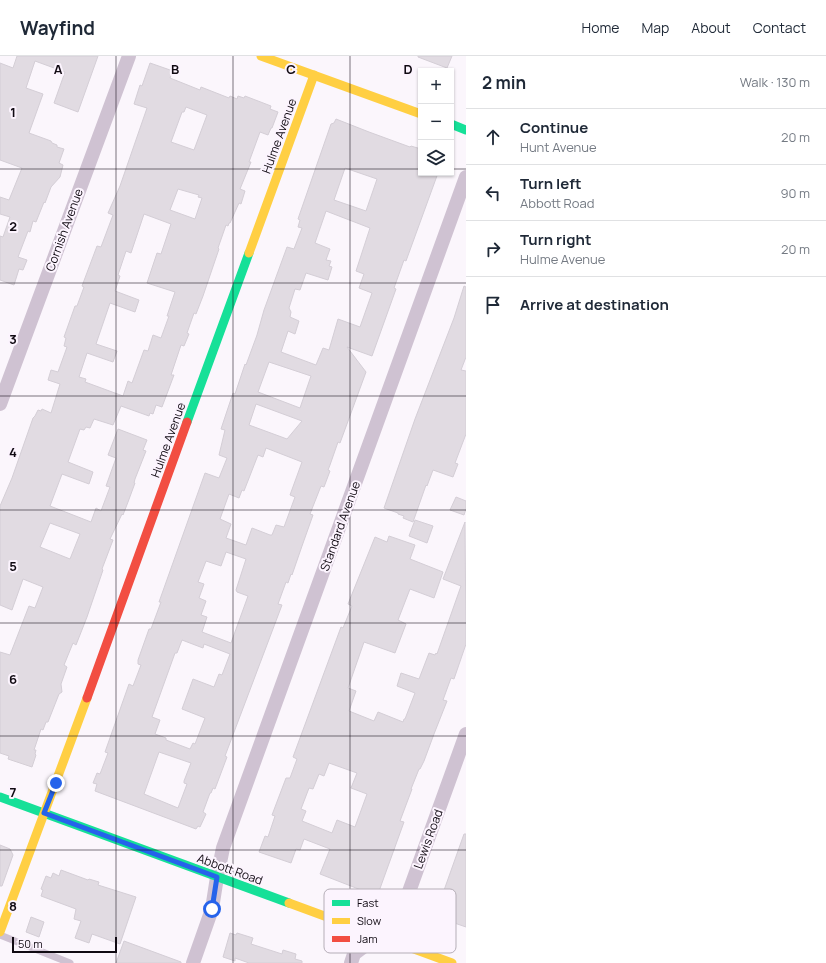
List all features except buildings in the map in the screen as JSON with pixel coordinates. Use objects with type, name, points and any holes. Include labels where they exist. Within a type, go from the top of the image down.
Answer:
[{"type":"street","name":"Cornish Avenue","points":[[0,404],[128,56]]},
{"type":"street","points":[[262,56],[418,113]]},
{"type":"street","name":"Hulme Avenue","points":[[0,932],[56,783],[314,75]]},
{"type":"street","points":[[454,125],[466,130]]},
{"type":"street","name":"Standard Avenue","points":[[193,963],[212,909],[223,848],[466,177]]},
{"type":"street","name":"Lewis Road","points":[[410,889],[466,734]]},
{"type":"street","name":"Abbott Road","points":[[0,797],[324,916]]},
{"type":"street","name":"Lewis Road","points":[[351,963],[355,953]]},
{"type":"street","name":"Abbott Road","points":[[425,953],[452,963]]},
{"type":"lane","points":[[0,935],[70,963]]},
{"type":"traffic: fast","points":[[454,125],[466,130]]},
{"type":"traffic: fast","points":[[187,422],[249,253]]},
{"type":"traffic: fast","points":[[0,797],[289,903]]},
{"type":"traffic: slow","points":[[261,56],[418,113]]},
{"type":"traffic: slow","points":[[249,253],[314,75]]},
{"type":"traffic: slow","points":[[0,932],[87,698]]},
{"type":"traffic: slow","points":[[289,903],[324,916]]},
{"type":"traffic: slow","points":[[425,953],[452,963]]},
{"type":"traffic: jam","points":[[87,698],[187,422]]},
{"type":"route","points":[[56,783],[44,813],[217,877],[212,909]]}]
